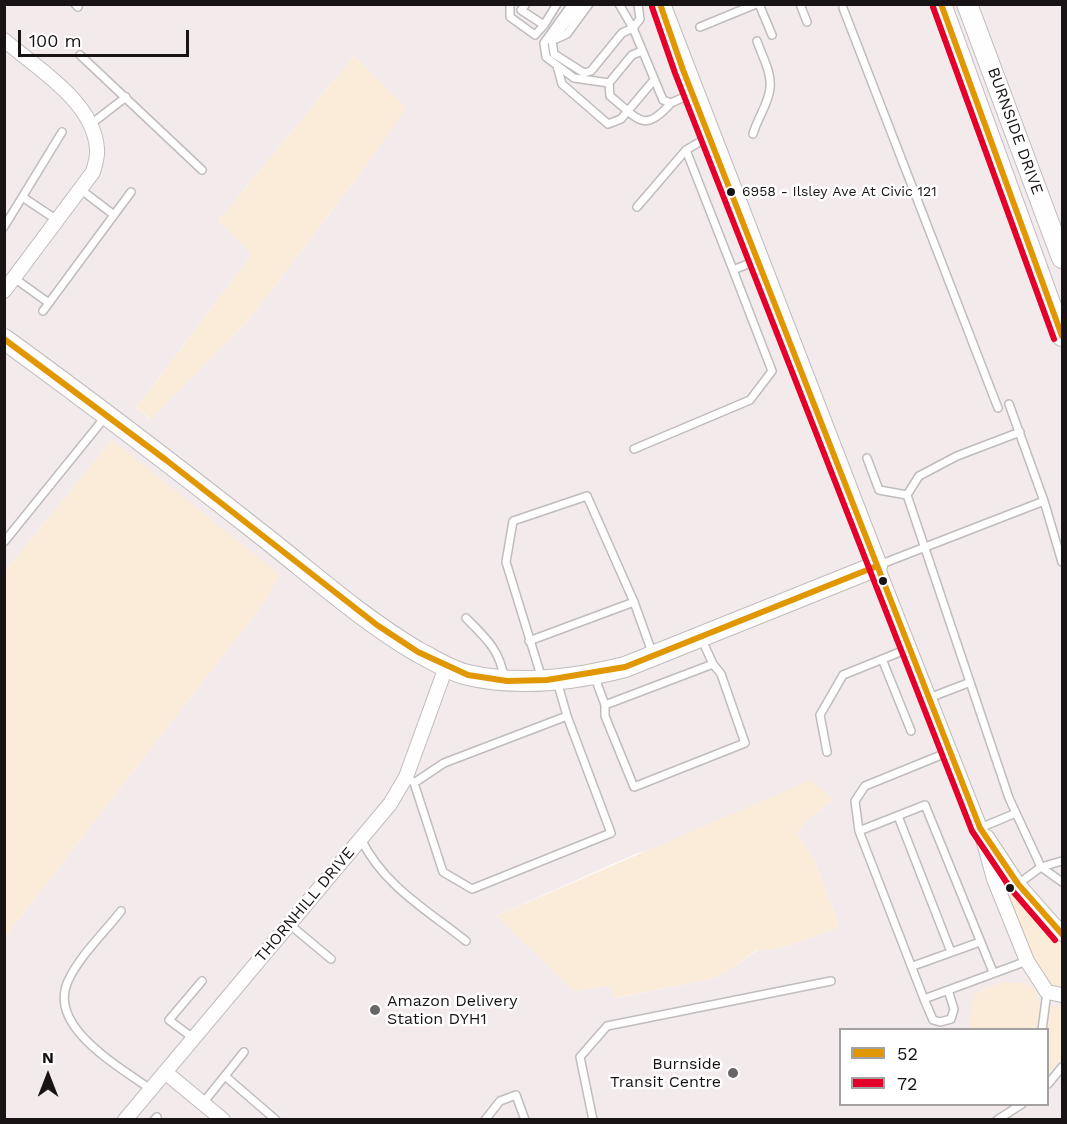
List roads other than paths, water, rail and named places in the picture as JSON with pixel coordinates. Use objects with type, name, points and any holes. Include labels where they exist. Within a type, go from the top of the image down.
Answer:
[{"type":"street","points":[[660,4],[951,751],[980,828],[994,879],[1027,961],[1047,992],[1062,995]]},
{"type":"street","points":[[670,32],[673,4]]},
{"type":"street","name":"BURNSIDE DRIVE","points":[[942,4],[1062,336]]},
{"type":"street","name":"BURNSIDE DRIVE","points":[[967,4],[1062,258]]},
{"type":"street","points":[[4,291],[93,172],[98,151],[92,124],[76,100],[5,43]]},
{"type":"street","points":[[4,339],[107,415],[384,632],[446,667],[467,675],[550,680],[594,675],[654,658],[877,566]]},
{"type":"street","name":"THORNHILL DRIVE","points":[[125,1119],[410,780],[446,667]]},
{"type":"street","points":[[980,828],[1018,884],[1062,933]]},
{"type":"street","points":[[165,1072],[223,1119]]},
{"type":"lane","points":[[510,4],[510,17],[535,35],[557,4]]},
{"type":"lane","points":[[526,4],[521,10],[543,25]]},
{"type":"lane","points":[[572,4],[544,43],[546,57],[574,78],[609,83]]},
{"type":"lane","points":[[546,57],[547,47],[580,4]]},
{"type":"lane","points":[[552,41],[567,33],[588,4]]},
{"type":"lane","points":[[619,4],[633,28],[663,100],[671,103]]},
{"type":"lane","points":[[553,30],[554,54],[584,73],[591,71],[622,33],[633,28],[640,20],[638,4]]},
{"type":"lane","points":[[700,27],[757,4],[772,35]]},
{"type":"lane","points":[[800,4],[807,22]]},
{"type":"lane","points":[[843,8],[998,408]]},
{"type":"lane","points":[[753,134],[770,90],[770,77],[757,41]]},
{"type":"lane","points":[[642,51],[632,55],[609,83],[610,96],[641,121],[650,122],[658,118],[671,103],[693,93]]},
{"type":"lane","points":[[80,55],[202,170]]},
{"type":"lane","points":[[557,66],[562,84],[608,124],[621,119],[654,80]]},
{"type":"lane","points":[[92,124],[126,97]]},
{"type":"lane","points":[[4,227],[24,198],[62,132]]},
{"type":"lane","points":[[637,207],[686,150],[710,136]]},
{"type":"lane","points":[[634,449],[750,400],[772,371],[686,150]]},
{"type":"lane","points":[[81,189],[114,215]]},
{"type":"lane","points":[[43,311],[131,192]]},
{"type":"lane","points":[[24,198],[57,220]]},
{"type":"lane","points":[[733,270],[760,260]]},
{"type":"lane","points":[[14,278],[49,303]]},
{"type":"lane","points":[[1009,404],[1044,501],[1062,562]]},
{"type":"lane","points":[[4,542],[107,415]]},
{"type":"lane","points":[[907,495],[919,476],[957,456],[1020,432]]},
{"type":"lane","points":[[867,458],[879,490],[907,495]]},
{"type":"lane","points":[[907,495],[968,683],[1016,813],[1041,867],[1062,882]]},
{"type":"lane","points":[[567,716],[444,763],[410,780],[443,872],[471,889],[611,833],[567,716],[529,640],[506,562],[513,521],[587,496],[634,602],[654,658]]},
{"type":"lane","points":[[877,566],[926,549],[1044,501]]},
{"type":"lane","points":[[529,640],[634,602]]},
{"type":"lane","points":[[466,618],[495,648],[502,664],[504,679]]},
{"type":"lane","points":[[594,675],[605,705],[605,716],[634,787],[745,743],[721,674],[713,664],[701,638]]},
{"type":"lane","points":[[827,752],[820,715],[843,675],[910,648]]},
{"type":"lane","points":[[882,659],[911,731]]},
{"type":"lane","points":[[605,705],[713,664]]},
{"type":"lane","points":[[929,698],[968,683]]},
{"type":"lane","points":[[948,990],[954,1009],[951,1019],[933,1020],[859,831],[855,801],[865,786],[951,751]]},
{"type":"lane","points":[[859,831],[925,805],[993,972]]},
{"type":"lane","points":[[980,828],[1016,813]]},
{"type":"lane","points":[[898,816],[951,952]]},
{"type":"lane","points":[[361,839],[371,860],[384,877],[466,940]]},
{"type":"lane","points":[[1018,884],[1041,867],[1062,861]]},
{"type":"lane","points":[[121,911],[69,980],[64,995],[68,1015],[77,1031],[150,1089]]},
{"type":"lane","points":[[289,924],[331,959]]},
{"type":"lane","points":[[913,966],[980,942]]},
{"type":"lane","points":[[924,999],[1027,961]]},
{"type":"lane","points":[[193,1038],[169,1020],[202,981]]},
{"type":"lane","points":[[593,1119],[579,1057],[607,1026],[831,981]]},
{"type":"lane","points":[[1042,1028],[1047,992]]},
{"type":"lane","points":[[203,1103],[244,1052]]},
{"type":"lane","points":[[1049,1082],[1062,1067]]},
{"type":"lane","points":[[225,1076],[276,1119]]},
{"type":"lane","points":[[485,1119],[500,1101],[516,1095],[525,1119]]},
{"type":"lane","points":[[999,1118],[1008,1106]]},
{"type":"lane","points":[[999,1118],[1019,1106]]},
{"type":"place","name":"6958 - Ilsley Ave At Civic 121","points":[[731,192]]},
{"type":"place","name":"Amazon Delivery Station DYH1","points":[[375,1010]]},
{"type":"place","name":"Burnside Transit Centre","points":[[733,1073]]}]
